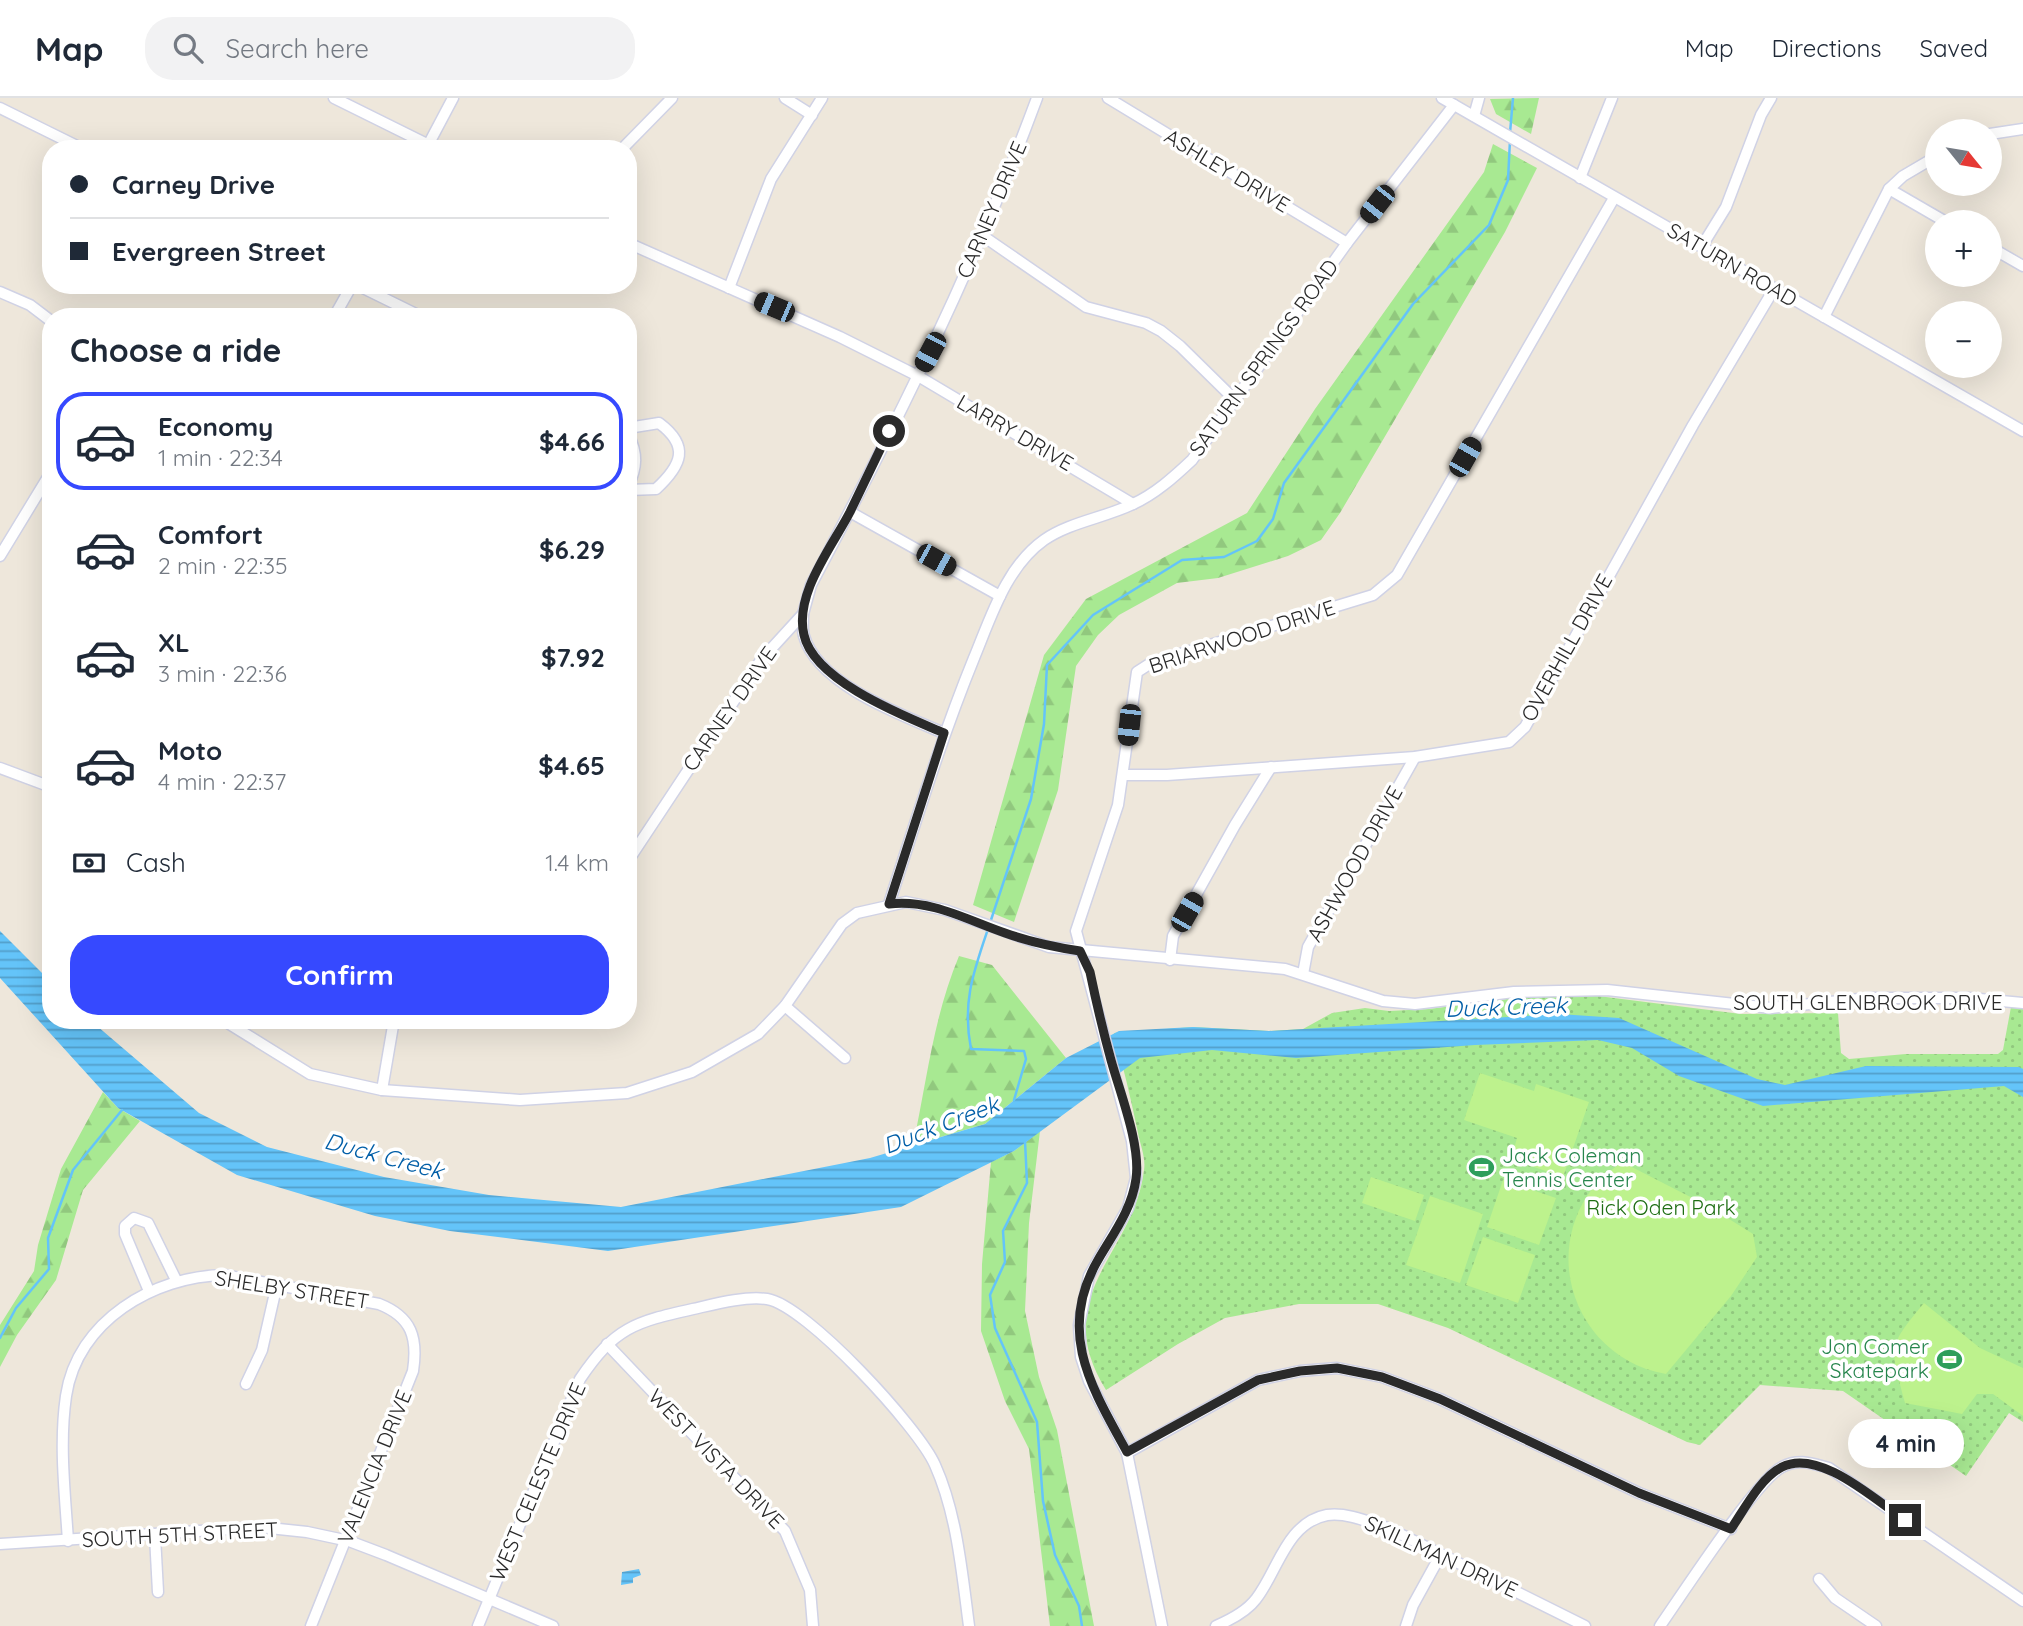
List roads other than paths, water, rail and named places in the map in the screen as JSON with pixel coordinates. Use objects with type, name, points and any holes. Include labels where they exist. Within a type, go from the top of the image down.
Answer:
[{"type":"street","points":[[334,98],[416,140]]},
{"type":"street","points":[[433,140],[453,98]]},
{"type":"street","points":[[631,140],[673,98]]},
{"type":"street","points":[[785,98],[812,115]]},
{"type":"street","points":[[729,288],[771,180],[822,98]]},
{"type":"street","name":"CARNEY DRIVE","points":[[637,847],[761,660],[803,614],[811,585],[918,376],[983,236],[1037,98]]},
{"type":"street","name":"ASHLEY DRIVE","points":[[1108,98],[1346,243]]},
{"type":"street","name":"SATURN ROAD","points":[[1442,98],[2023,431]]},
{"type":"street","points":[[1474,116],[1479,98]]},
{"type":"street","points":[[1580,178],[1612,98]]},
{"type":"street","points":[[1702,246],[1726,207],[1761,115],[1771,98]]},
{"type":"street","name":"SATURN SPRINGS ROAD","points":[[889,904],[944,733],[1000,596],[1018,565],[1043,541],[1062,530],[1133,504],[1171,480],[1192,460],[1346,243],[1454,105]]},
{"type":"street","points":[[0,108],[65,140]]},
{"type":"street","points":[[2002,132],[2023,129]]},
{"type":"street","points":[[1824,317],[1888,189],[1925,163]]},
{"type":"street","points":[[1888,189],[1925,210]]},
{"type":"street","name":"BRIARWOOD DRIVE","points":[[1162,1626],[1127,1452],[1089,1381],[1081,1357],[1079,1325],[1089,1276],[1128,1208],[1136,1178],[1132,1141],[1090,972],[1080,951],[1076,931],[1078,918],[1104,853],[1123,775],[1137,673],[1151,663],[1373,595],[1397,575],[1614,198]]},
{"type":"street","points":[[983,236],[1086,307],[1146,323],[1161,331],[1236,401]]},
{"type":"street","name":"LARRY DRIVE","points":[[637,247],[918,376],[1133,504]]},
{"type":"street","points":[[2002,254],[2023,266]]},
{"type":"street","name":"OVERHILL DRIVE","points":[[1123,775],[1167,775],[1415,757],[1509,742],[1525,727],[1693,425],[1774,289]]},
{"type":"street","points":[[0,292],[30,305],[42,314]]},
{"type":"street","points":[[374,294],[403,308]]},
{"type":"street","points":[[637,427],[659,423],[672,433],[680,446],[678,463],[656,489],[637,488]]},
{"type":"street","points":[[0,556],[42,487]]},
{"type":"street","points":[[850,512],[1000,596]]},
{"type":"street","points":[[803,614],[804,636],[826,668],[854,690],[887,709],[944,733]]},
{"type":"street","name":"ASHWOOD DRIVE","points":[[1303,974],[1308,947],[1415,757]]},
{"type":"street","points":[[1170,960],[1173,936],[1271,767]]},
{"type":"street","points":[[0,768],[42,782]]},
{"type":"street","name":"SOUTH GLENBROOK DRIVE","points":[[238,1029],[310,1074],[382,1090],[520,1100],[627,1093],[692,1072],[758,1034],[810,975],[830,938],[842,924],[857,913],[889,904],[923,905],[1049,947],[1285,969],[1383,1002],[1415,1004],[1514,992],[1607,990],[1771,1008],[1870,998],[1969,998],[2023,1003]]},
{"type":"street","points":[[785,1006],[845,1058]]},
{"type":"street","points":[[382,1090],[392,1029]]},
{"type":"street","points":[[149,1292],[125,1234],[127,1223],[134,1218],[148,1223],[176,1280]]},
{"type":"street","name":"SHELBY STREET","points":[[68,1541],[62,1454],[66,1394],[76,1363],[93,1337],[119,1309],[176,1280],[224,1275],[379,1304],[394,1310]]},
{"type":"street","points":[[246,1384],[262,1350],[276,1284]]},
{"type":"street","name":"WEST CELESTE DRIVE","points":[[478,1626],[580,1379],[607,1344],[639,1322],[707,1306],[768,1299],[800,1314],[912,1426],[934,1462],[950,1511],[969,1626]]},
{"type":"street","name":"VALENCIA DRIVE","points":[[311,1626],[413,1371],[417,1346],[409,1324],[394,1310]]},
{"type":"street","name":"WEST VISTA DRIVE","points":[[607,1344],[785,1531],[810,1590],[813,1626]]},
{"type":"street","points":[[1127,1452],[1258,1380],[1300,1371],[1337,1368],[1382,1377],[1440,1399],[1639,1493],[1731,1529]]},
{"type":"street","points":[[1660,1626],[1759,1489],[1781,1467],[1803,1461],[1829,1468],[2023,1601]]},
{"type":"street","name":"SKILLMAN DRIVE","points":[[1216,1626],[1255,1601],[1290,1541],[1305,1525],[1328,1515],[1357,1518],[1390,1529],[1585,1626]]},
{"type":"street","name":"SOUTH 5TH STREET","points":[[0,1544],[260,1527],[307,1532],[346,1541],[553,1626]]},
{"type":"street","points":[[155,1535],[158,1592]]},
{"type":"street","points":[[1406,1626],[1413,1605],[1440,1556]]},
{"type":"street","points":[[1819,1580],[1835,1598],[1876,1626]]},
{"type":"water","points":[[0,931],[42,973],[42,1024],[0,978]]},
{"type":"water","points":[[1559,1014],[1619,1018],[1757,1079],[1785,1085],[1866,1066],[2023,1069],[2023,1097],[2004,1086],[1763,1106],[1679,1076],[1632,1048],[1598,1040],[1475,1045],[1296,1058],[1212,1050],[1140,1058],[1014,1151],[901,1207],[608,1251],[450,1231],[375,1216],[237,1175],[118,1108],[46,1029],[101,1029],[199,1113],[267,1147],[384,1177],[489,1195],[621,1207],[870,1158],[985,1124],[1066,1058],[1119,1031],[1193,1027],[1269,1031]]},
{"type":"water","points":[[639,1569],[641,1575],[633,1578],[633,1583],[621,1585],[622,1572]]},
{"type":"waterway","points":[[1510,133],[1513,98]]},
{"type":"waterway","points":[[990,923],[1031,799],[1044,724],[1047,665],[1093,615],[1182,560],[1224,557],[1257,541],[1273,519],[1284,483],[1413,304],[1489,225],[1508,180],[1510,140]]},
{"type":"waterway","points":[[988,929],[968,1002],[971,1049],[1024,1051],[1026,1059],[1014,1100]]},
{"type":"waterway","points":[[0,1338],[16,1308],[49,1269],[48,1238],[73,1170],[122,1110]]},
{"type":"waterway","points":[[1025,1141],[1027,1183],[1003,1231],[1005,1262],[990,1295],[995,1328],[1037,1422],[1043,1501],[1055,1555],[1079,1606],[1082,1626]]},
{"type":"place","name":"Jack Coleman Tennis Center","points":[[1482,1168]]},
{"type":"place","name":"Jon Comer Skatepark","points":[[1949,1359]]},
{"type":"water label","name":"Duck Creek","points":[[1506,1007]]},
{"type":"water label","name":"Duck Creek","points":[[941,1125]]},
{"type":"water label","name":"Duck Creek","points":[[384,1156]]},
{"type":"park label","name":"Rick Oden Park","points":[[1661,1208]]}]
